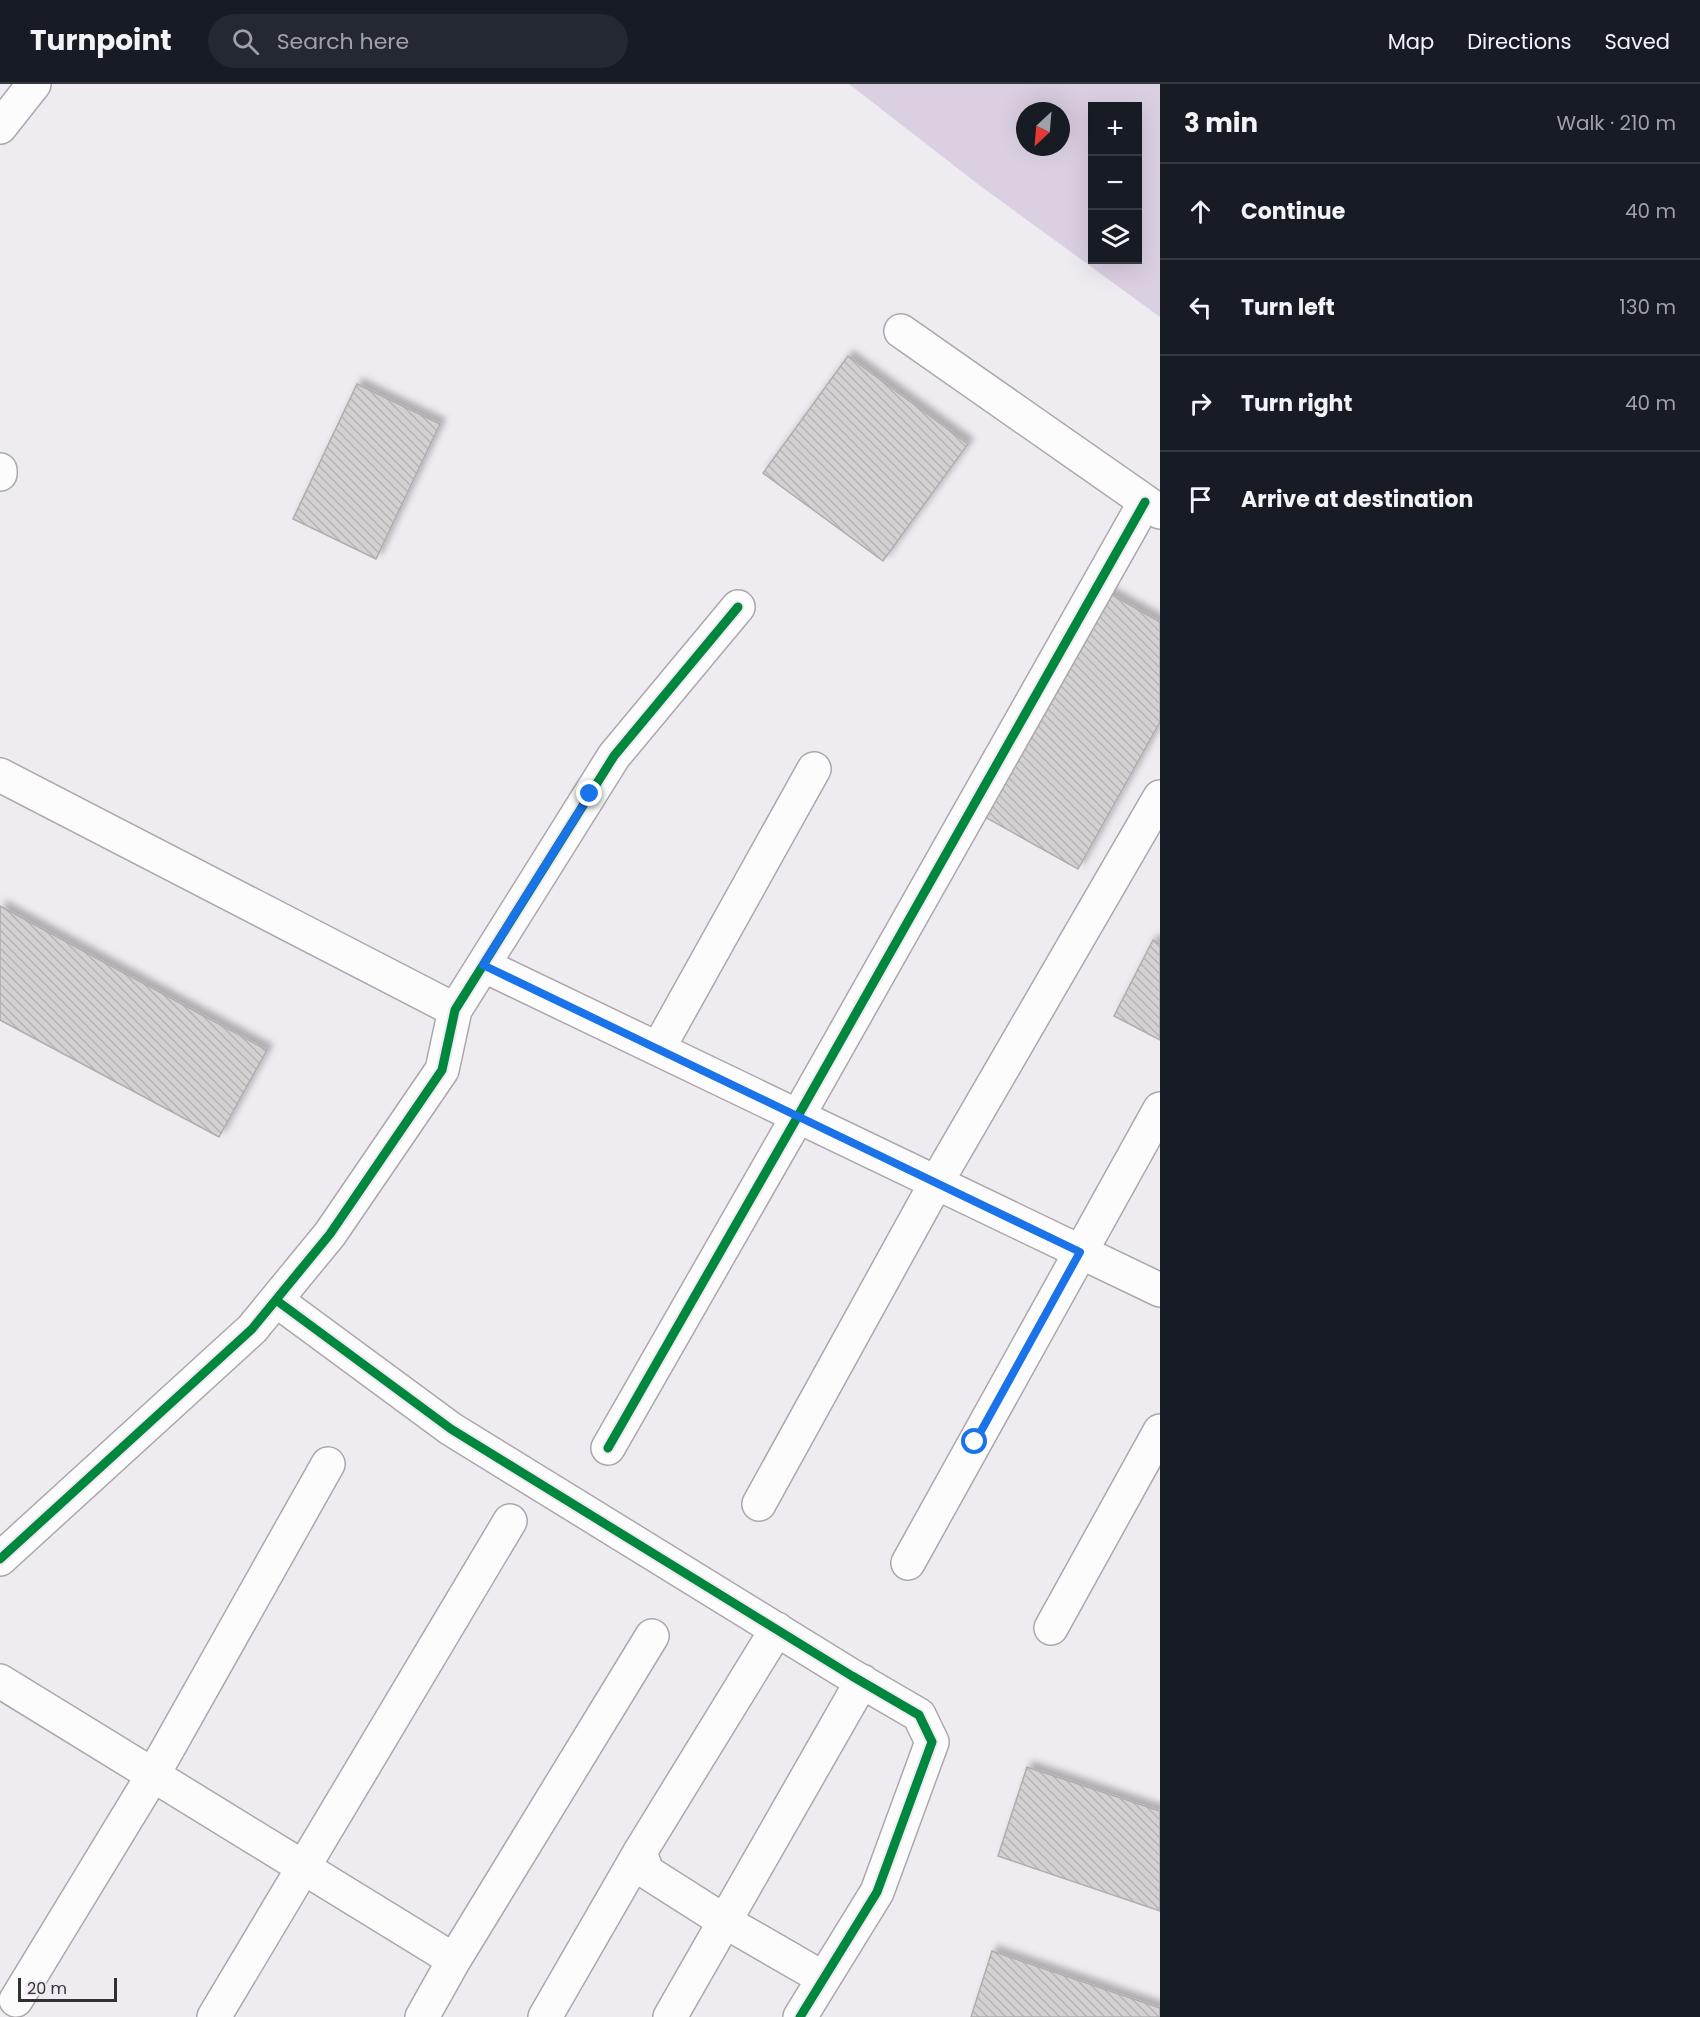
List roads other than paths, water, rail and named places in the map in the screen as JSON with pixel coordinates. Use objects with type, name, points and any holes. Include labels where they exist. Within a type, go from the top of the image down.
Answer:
[{"type":"street","points":[[0,127],[34,84]]},
{"type":"street","points":[[608,1448],[1152,507],[901,331]]},
{"type":"street","points":[[0,1558],[252,1329],[330,1234],[442,1070],[455,1010],[614,756],[738,607]]},
{"type":"street","points":[[658,1049],[814,769]]},
{"type":"street","points":[[0,774],[455,1010]]},
{"type":"street","points":[[759,1504],[936,1183],[1160,797]]},
{"type":"street","points":[[483,965],[1160,1290]]},
{"type":"street","points":[[908,1563],[1160,1109]]},
{"type":"street","points":[[276,1300],[451,1429],[919,1714],[932,1742],[877,1892],[800,2017]]},
{"type":"street","points":[[1051,1629],[1160,1431]]},
{"type":"street","points":[[16,2000],[153,1775],[328,1464]]},
{"type":"street","points":[[214,2017],[510,1521]]},
{"type":"street","points":[[545,2017],[640,1852],[777,1629]]},
{"type":"street","points":[[422,2017],[454,1960],[652,1636]]},
{"type":"street","points":[[0,1681],[454,1960]]},
{"type":"street","points":[[670,2017],[862,1681]]},
{"type":"street","points":[[640,1852],[647,1872],[724,1921],[823,1978]]}]
